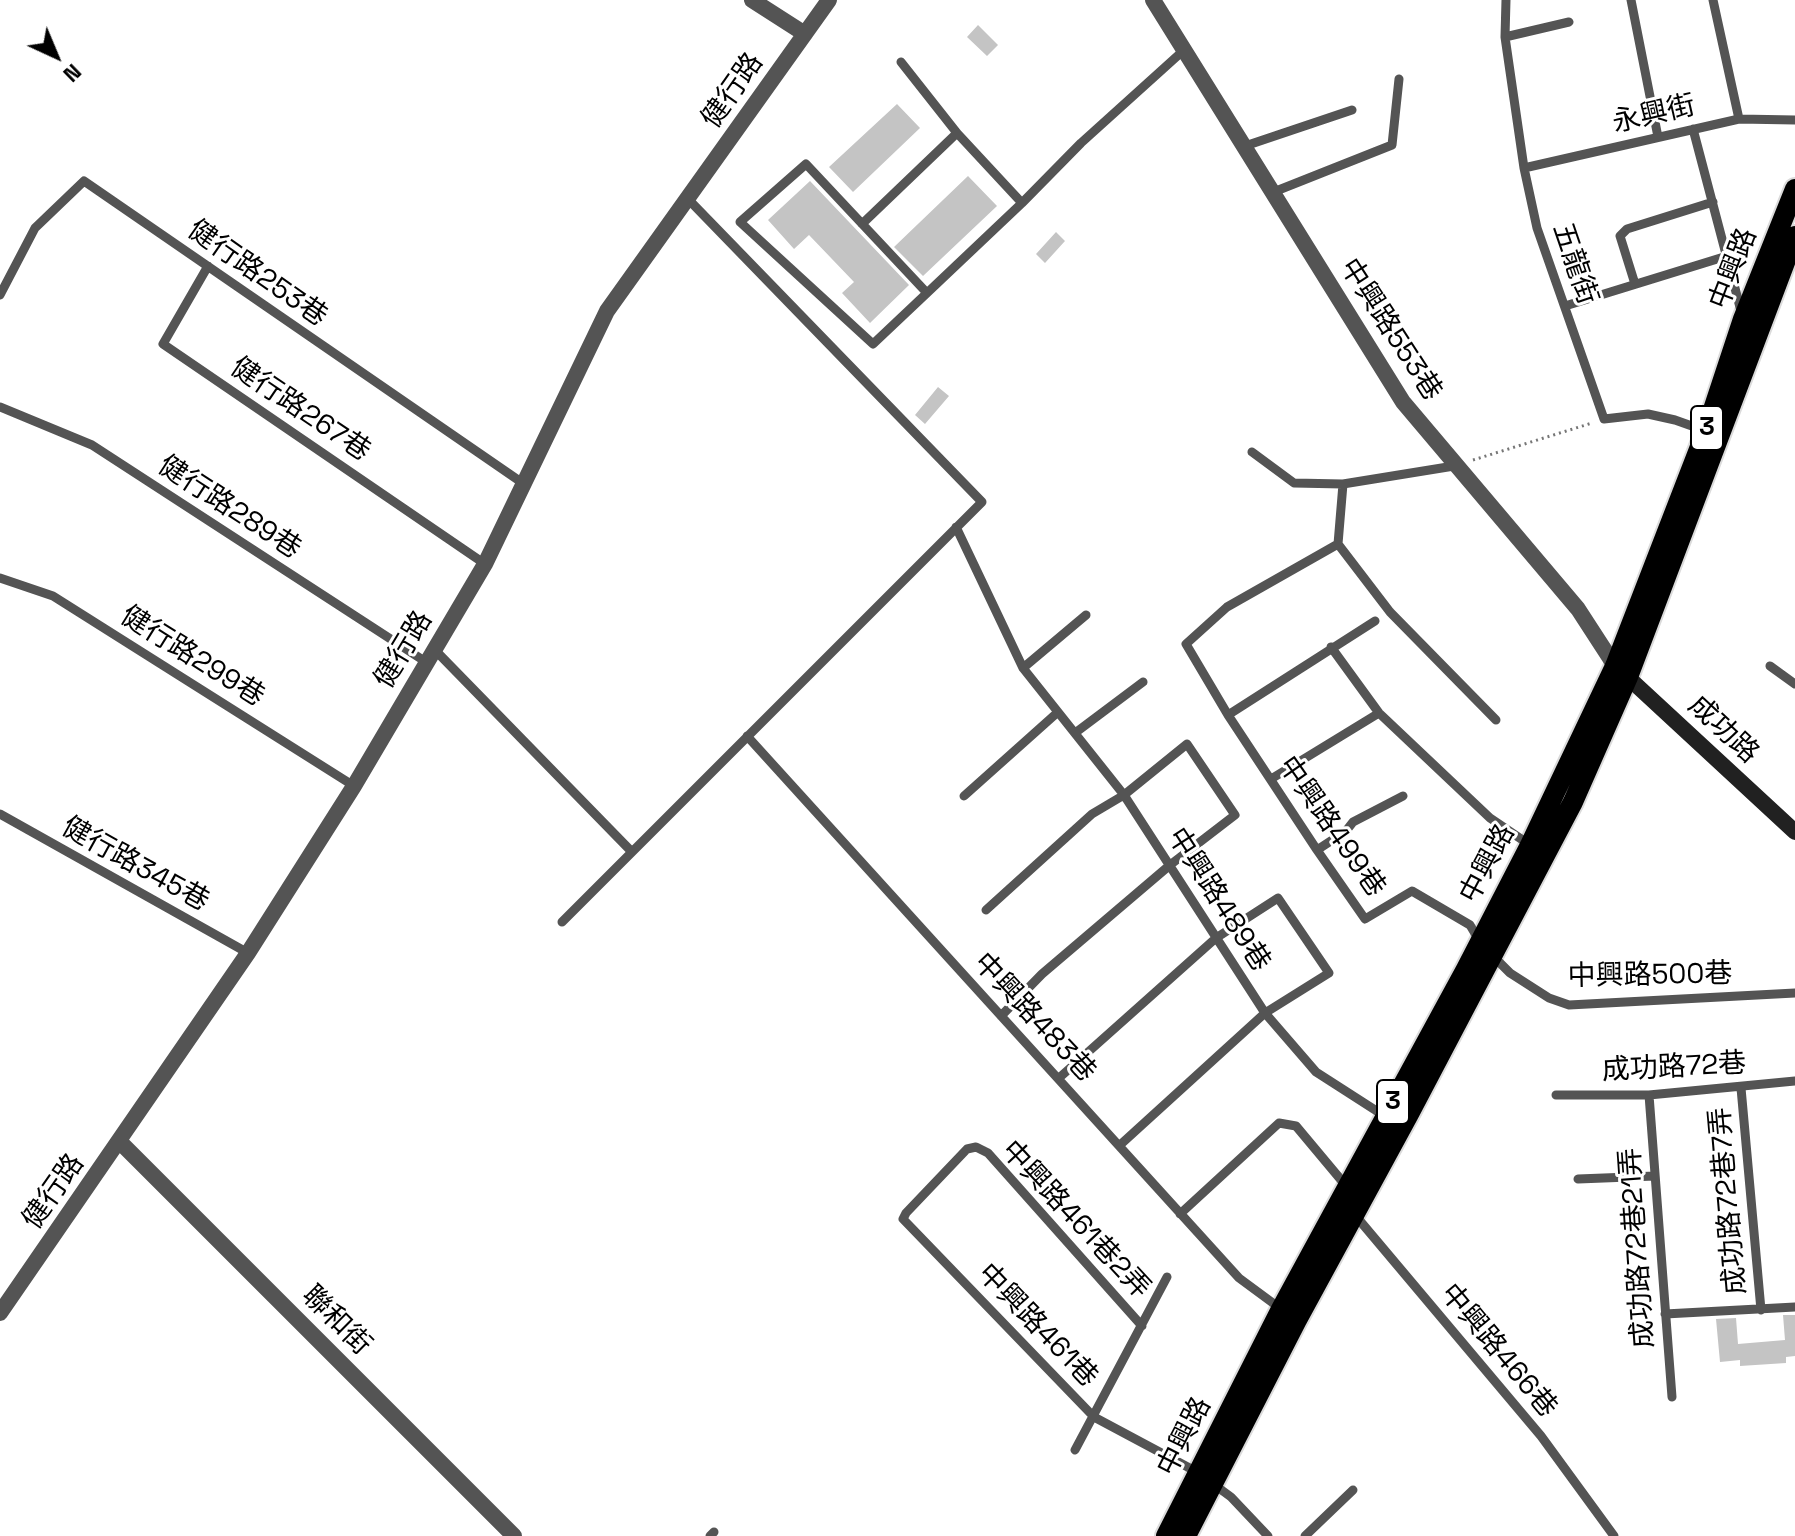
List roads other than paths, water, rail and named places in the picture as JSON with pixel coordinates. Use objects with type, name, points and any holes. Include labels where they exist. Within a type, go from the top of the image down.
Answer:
[{"type":"main road","name":"中興路","points":[[1713,433],[1743,319],[1795,189]]},
{"type":"main road","name":"中興路","points":[[1166,1536],[1206,1478],[1347,1202],[1395,1121],[1486,948],[1573,802],[1713,433],[1795,236]]},
{"type":"main road","name":"中興路","points":[[1486,948],[1530,845],[1622,672]]},
{"type":"main road","name":"中興路","points":[[1347,1202],[1395,1121]]},
{"type":"main road","name":"中興路","points":[[1186,1536],[1206,1478]]},
{"type":"street","points":[[752,0],[805,34]]},
{"type":"street","name":"健行路","points":[[0,1313],[248,953],[354,786],[485,564],[607,311],[829,0]]},
{"type":"street","name":"中興路553巷","points":[[1153,0],[1403,402],[1578,609],[1622,672]]},
{"type":"street","name":"成功路","points":[[1622,672],[1795,832]]},
{"type":"street","name":"聯和街","points":[[120,1142],[514,1536]]},
{"type":"lane","name":"五龍街","points":[[1506,0],[1505,37],[1524,168],[1537,228],[1604,419],[1648,414],[1713,433]]},
{"type":"lane","points":[[1631,0],[1658,137]]},
{"type":"lane","points":[[1713,0],[1739,119]]},
{"type":"lane","points":[[1505,37],[1569,22]]},
{"type":"lane","points":[[927,293],[806,164],[740,222],[873,344],[927,293],[1022,203],[1081,143],[1184,50]]},
{"type":"lane","points":[[901,62],[957,133],[1022,203]]},
{"type":"lane","points":[[1271,193],[1392,145],[1399,79]]},
{"type":"lane","points":[[1242,147],[1352,110]]},
{"type":"lane","name":"永興街","points":[[1524,168],[1739,119],[1795,120]]},
{"type":"lane","points":[[1693,129],[1743,319]]},
{"type":"lane","points":[[862,224],[957,133]]},
{"type":"lane","name":"健行路253巷","points":[[0,295],[35,228],[84,181],[524,484]]},
{"type":"lane","points":[[562,922],[982,502],[688,199]]},
{"type":"lane","points":[[1635,284],[1620,236],[1627,229],[1713,202]]},
{"type":"lane","points":[[1565,306],[1727,256]]},
{"type":"lane","name":"健行路267巷","points":[[208,266],[163,344],[485,564]]},
{"type":"lane","name":"健行路289巷","points":[[0,407],[92,445],[430,656],[632,852]]},
{"type":"lane","points":[[1252,452],[1294,483],[1343,484],[1454,466]]},
{"type":"lane","points":[[1343,484],[1338,544],[1390,612],[1496,720]]},
{"type":"lane","name":"中興路489巷","points":[[956,527],[1023,668],[1124,795],[1265,1013],[1316,1072],[1395,1121]]},
{"type":"lane","name":"中興路499巷","points":[[1338,544],[1227,607],[1186,644],[1228,715],[1365,919],[1412,891],[1470,925],[1486,948]]},
{"type":"lane","name":"健行路299巷","points":[[0,578],[53,596],[354,786]]},
{"type":"lane","points":[[1023,668],[1086,615]]},
{"type":"lane","points":[[1228,715],[1375,621]]},
{"type":"lane","points":[[1331,647],[1379,713],[1490,818],[1530,845]]},
{"type":"lane","points":[[1770,666],[1795,684]]},
{"type":"lane","points":[[1075,733],[1143,682]]},
{"type":"lane","points":[[964,796],[1058,712]]},
{"type":"lane","points":[[1271,779],[1379,713]]},
{"type":"lane","name":"中興路483巷","points":[[747,736],[1239,1278],[1289,1315]]},
{"type":"lane","points":[[986,910],[1092,814],[1124,795],[1187,744],[1235,815],[1170,865],[1042,974],[1001,1016]]},
{"type":"lane","points":[[1317,850],[1346,831],[1353,822],[1403,796]]},
{"type":"lane","name":"健行路345巷","points":[[0,814],[248,953]]},
{"type":"lane","points":[[1059,1078],[1216,938],[1278,898],[1329,973],[1265,1013],[1120,1145]]},
{"type":"lane","name":"中興路500巷","points":[[1486,948],[1523,982],[1549,998],[1569,1005],[1795,993]]},
{"type":"lane","name":"成功路72巷","points":[[1556,1095],[1649,1095],[1795,1081]]},
{"type":"lane","name":"成功路72巷7弄","points":[[1741,1088],[1761,1310]]},
{"type":"lane","name":"成功路72巷21弄","points":[[1649,1095],[1672,1397]]},
{"type":"lane","name":"中興路466巷","points":[[1180,1214],[1279,1123],[1296,1126],[1347,1202],[1541,1436],[1614,1536]]},
{"type":"lane","name":"中興路461巷2弄","points":[[937,1180],[967,1149],[976,1147],[988,1153],[1142,1326]]},
{"type":"lane","points":[[1578,1179],[1655,1176]]},
{"type":"lane","name":"中興路461巷","points":[[937,1180],[903,1219],[1094,1417],[1206,1478],[1231,1497],[1268,1536]]},
{"type":"lane","name":"中興路461巷2弄","points":[[1075,1450],[1167,1277]]},
{"type":"lane","points":[[1665,1314],[1795,1307]]},
{"type":"lane","points":[[1305,1536],[1353,1490]]}]
